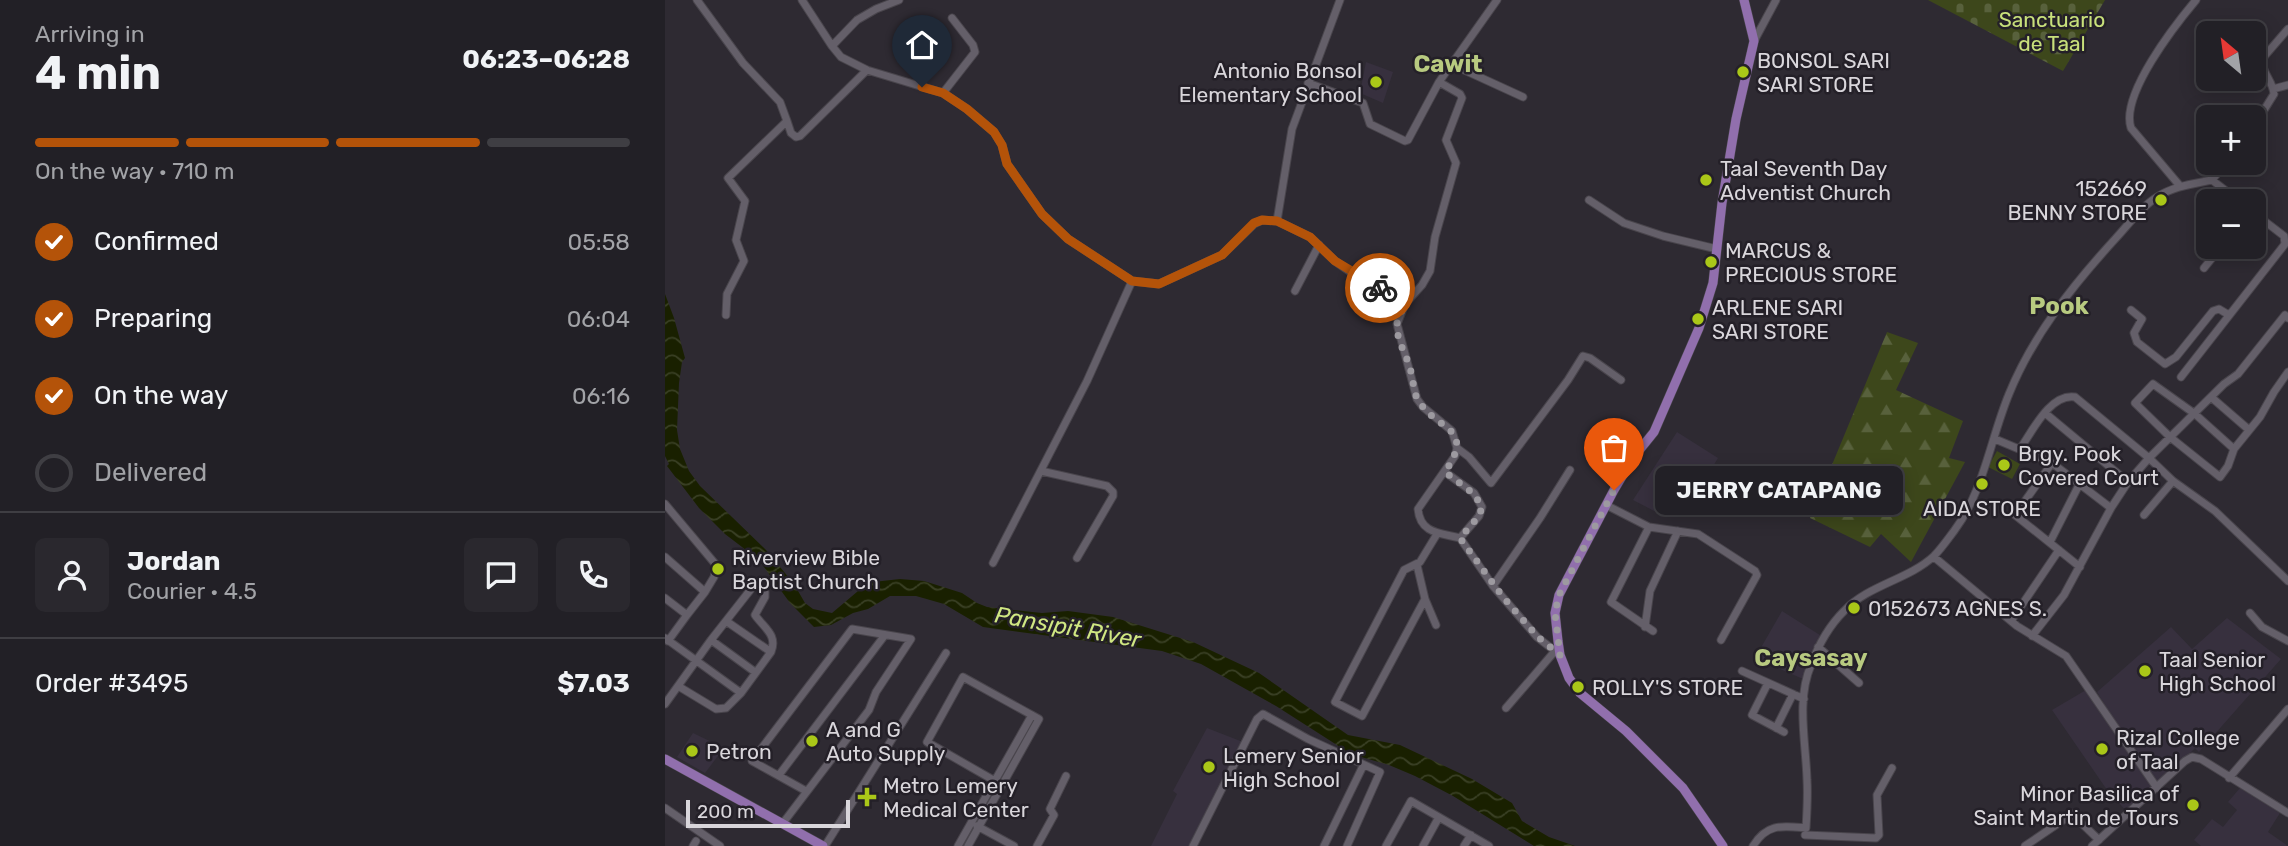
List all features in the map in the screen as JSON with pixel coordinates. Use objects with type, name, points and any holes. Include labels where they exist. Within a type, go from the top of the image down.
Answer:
[{"type":"main road","points":[[1723,846],[1683,788],[1626,731],[1580,693],[1569,678],[1557,653],[1555,613],[1559,595],[1606,505],[1633,458],[1654,432],[1699,328],[1713,283],[1722,203],[1736,119],[1754,41],[1744,0]]},
{"type":"main road","points":[[665,759],[824,846]]},
{"type":"street","points":[[697,0],[743,63],[780,102],[790,133],[796,137],[867,69]]},
{"type":"street","points":[[802,0],[841,57],[867,69],[943,93],[967,109],[994,132],[1002,145],[1007,164],[1042,214],[1068,239],[1132,281],[1159,284],[1222,255],[1254,223],[1262,220],[1277,221],[1310,237],[1352,273],[1405,304]]},
{"type":"street","points":[[832,47],[857,20],[899,0]]},
{"type":"street","points":[[1277,221],[1292,129],[1340,0]]},
{"type":"street","points":[[1308,83],[1363,103],[1370,124],[1405,141],[1412,135],[1439,82],[1497,0]]},
{"type":"street","points":[[1754,41],[1776,0]]},
{"type":"street","points":[[2180,186],[2131,128],[2128,120],[2130,102],[2143,78],[2170,32],[2196,0]]},
{"type":"street","points":[[943,93],[975,52],[973,45],[951,18]]},
{"type":"street","points":[[2266,107],[2272,98],[2273,89],[2262,62],[2267,52],[2288,29]]},
{"type":"street","points":[[1451,64],[1523,97]]},
{"type":"street","points":[[1439,82],[1460,94],[1462,98],[1445,140],[1456,163],[1435,237],[1430,271],[1405,304],[1397,329],[1414,391],[1423,407],[1452,431],[1457,448],[1445,472],[1418,509],[1422,524],[1437,534],[1460,538],[1493,586],[1538,637],[1557,653],[1524,685],[1506,708]]},
{"type":"street","points":[[2273,89],[2288,85]]},
{"type":"street","points":[[726,315],[727,294],[744,261],[736,240],[745,201],[728,178],[787,121]]},
{"type":"street","points":[[1805,835],[1807,780],[1803,733],[1804,699],[1809,669],[1818,648],[1844,610],[1874,589],[1900,578],[1934,557],[1968,511],[2009,394],[2036,341],[2064,299],[2145,206],[2180,186],[2212,180],[2216,175]]},
{"type":"street","points":[[2212,180],[2224,189]]},
{"type":"street","points":[[1589,200],[1624,223],[1717,249]]},
{"type":"street","points":[[2181,377],[2285,244],[2284,236],[2266,222]]},
{"type":"street","points":[[1295,291],[1319,245]]},
{"type":"street","points":[[2204,268],[2211,259]]},
{"type":"street","points":[[993,563],[1087,381],[1132,281]]},
{"type":"street","points":[[2131,310],[2141,317],[2142,321],[2134,333],[2136,340],[2165,364],[2176,357],[2213,311],[2219,309],[2229,315]]},
{"type":"street","points":[[2032,636],[2064,595],[2128,482],[2211,397],[2238,374],[2285,315],[2288,318]]},
{"type":"street","points":[[1457,448],[1469,457],[1491,483],[1583,356],[1621,380]]},
{"type":"street","points":[[2234,449],[2195,414],[2153,384],[2135,403],[2220,477],[2228,466],[2234,449],[2260,417],[2288,372]]},
{"type":"street","points":[[2020,449],[2058,400],[2075,397],[2173,481],[2215,511],[2288,581]]},
{"type":"street","points":[[2211,397],[2248,429]]},
{"type":"street","points":[[2046,413],[2128,482]]},
{"type":"street","points":[[1995,439],[2052,463],[2111,508]]},
{"type":"street","points":[[2052,463],[2015,515],[2080,567]]},
{"type":"street","points":[[1493,586],[1570,470]]},
{"type":"street","points":[[1041,471],[1107,486],[1113,492],[1114,496],[1077,558]]},
{"type":"street","points":[[1445,472],[1474,494],[1482,507],[1479,516],[1460,538]]},
{"type":"street","points":[[2144,515],[2173,481]]},
{"type":"street","points":[[2050,542],[2080,485]]},
{"type":"street","points":[[665,504],[716,566],[714,577],[705,592],[667,640],[741,693]]},
{"type":"street","points":[[1606,505],[1649,527],[1698,534],[1755,571],[1756,575],[1721,640]]},
{"type":"street","points":[[1649,527],[1611,602],[1653,631]]},
{"type":"street","points":[[1645,627],[1650,591],[1678,531]]},
{"type":"street","points":[[1436,625],[1425,599],[1417,565],[1437,534]]},
{"type":"street","points":[[2011,621],[2059,550]]},
{"type":"street","points":[[665,557],[705,592]]},
{"type":"street","points":[[1934,557],[2011,621],[2066,656],[2157,788]]},
{"type":"street","points":[[1417,565],[1404,570],[1335,702],[1362,716],[1425,599]]},
{"type":"street","points":[[665,704],[711,640],[757,584],[763,589],[765,597],[755,615],[774,640],[771,652],[741,693],[722,709],[716,709],[678,686]]},
{"type":"street","points":[[665,598],[687,615]]},
{"type":"street","points":[[2250,613],[2262,627],[2288,641]]},
{"type":"street","points":[[726,621],[771,652]]},
{"type":"street","points":[[783,823],[869,710],[876,692],[911,639],[852,629],[752,761],[806,791]]},
{"type":"street","points":[[779,775],[885,635]]},
{"type":"street","points":[[711,640],[755,672]]},
{"type":"street","points":[[1818,648],[1859,683]]},
{"type":"street","points":[[824,846],[946,653]]},
{"type":"street","points":[[1742,671],[1804,699]]},
{"type":"street","points":[[958,846],[971,823],[999,783],[1039,719],[963,677],[927,742],[999,783]]},
{"type":"street","points":[[1768,683],[1752,715],[1784,732]]},
{"type":"street","points":[[1776,728],[1793,694]]},
{"type":"street","points":[[2229,778],[2288,709]]},
{"type":"street","points":[[1193,846],[1257,719],[1263,715],[1380,772],[1347,846]]},
{"type":"street","points":[[2092,846],[2192,757],[2201,759],[2288,813]]},
{"type":"street","points":[[1324,846],[1363,766]]},
{"type":"street","points":[[1754,844],[1760,835],[1780,826],[1805,835],[1876,838],[1879,835],[1877,795],[1892,768]]},
{"type":"street","points":[[1037,846],[1054,815],[1050,809],[1066,776]]},
{"type":"street","points":[[968,846],[999,783]]},
{"type":"street","points":[[1387,846],[1411,801],[1489,846]]},
{"type":"street","points":[[665,808],[720,846]]},
{"type":"street","points":[[2025,846],[2072,814],[2099,840]]},
{"type":"street","points":[[1423,846],[1439,817]]},
{"type":"street","points":[[971,823],[1014,846]]},
{"type":"street","points":[[1464,846],[1471,835]]},
{"type":"shaded area","name":"Antonio Bonsol Elementary School","points":[[1366,62],[1393,72],[1383,103],[1360,93]]},
{"type":"shaded area","points":[[1677,432],[1718,458],[1686,511],[1667,500],[1660,514],[1633,500]]},
{"type":"shaded area","points":[[1782,611],[1823,637],[1809,657],[1803,679],[1755,658]]},
{"type":"shaded area","points":[[2227,618],[2281,659],[2199,752],[2195,748],[2157,786],[2133,753],[2097,692],[2171,627],[2192,649]]},
{"type":"shaded area","name":"Rizal College of Taal","points":[[2086,690],[2153,789],[2127,812],[2105,787],[2052,710]]},
{"type":"shaded area","name":"Lemery Senior High School","points":[[1207,728],[1243,742],[1191,846],[1151,846],[1177,794],[1173,791]]},
{"type":"shaded area","points":[[693,733],[724,748],[705,773],[677,757]]},
{"type":"shaded area","points":[[2240,788],[2280,813],[2268,832],[2288,846],[2201,846],[2194,840],[2212,819],[2223,827],[2237,810],[2228,802]]},
{"type":"green space","name":"Sanctuario de Taal","points":[[1928,0],[2105,0],[2063,71]]},
{"type":"green space","points":[[1887,332],[1918,343],[1896,390],[1963,421],[1949,458],[1965,462],[1911,562],[1881,534],[1870,547],[1810,518]]},
{"type":"green space","name":"Brgy. Pook Covered Court","points":[[1997,451],[2020,464],[2012,479],[1988,467]]},
{"type":"water","name":"Pansipit River","points":[[665,294],[685,358],[679,383],[677,430],[680,449],[689,471],[700,486],[766,550],[794,584],[805,603],[813,609],[832,613],[864,586],[873,582],[900,579],[924,581],[962,593],[987,607],[1042,613],[1068,611],[1113,617],[1193,642],[1259,673],[1348,735],[1400,745],[1472,779],[1512,803],[1522,821],[1549,837],[1575,846],[1534,846],[1415,776],[1351,754],[1276,706],[1201,664],[1162,651],[983,627],[944,604],[916,596],[890,596],[831,625],[814,627],[790,603],[759,560],[725,534],[699,508],[667,466]]},
{"type":"way so far","points":[[1380,288],[1405,304],[1397,329],[1417,399],[1452,431],[1456,454],[1445,472],[1474,494],[1482,507],[1479,516],[1460,538],[1493,586],[1538,637],[1560,655],[1555,613],[1559,595],[1614,490]]},
{"type":"place","name":"BONSOL SARI SARI STORE","points":[[1743,72]]},
{"type":"place","name":"Antonio Bonsol Elementary School","points":[[1376,82]]},
{"type":"place","name":"Taal Seventh Day Adventist Church","points":[[1706,180]]},
{"type":"place","name":"152669 BENNY STORE","points":[[2161,200]]},
{"type":"place","name":"MARCUS & PRECIOUS STORE","points":[[1711,262]]},
{"type":"place","name":"ARLENE SARI SARI STORE","points":[[1698,319]]},
{"type":"place","name":"Brgy. Pook Covered Court","points":[[2004,465]]},
{"type":"place","name":"AIDA STORE","points":[[1982,484]]},
{"type":"place","name":"JERRY CATAPANG","points":[[1614,490]]},
{"type":"place","name":"Riverview Bible Baptist Church","points":[[718,569]]},
{"type":"place","name":"0152673 AGNES S.","points":[[1854,608]]},
{"type":"place","name":"Taal Senior High School","points":[[2145,671]]},
{"type":"place","name":"ROLLY'S STORE","points":[[1578,687]]},
{"type":"place","name":"A and G Auto Supply","points":[[812,741]]},
{"type":"place","name":"Rizal College of Taal","points":[[2102,749]]},
{"type":"place","name":"Petron","points":[[692,751]]},
{"type":"place","name":"Lemery Senior High School","points":[[1209,767]]},
{"type":"place","name":"Metro Lemery Medical Center","points":[[867,797]]},
{"type":"place","name":"Minor Basilica of Saint Martin de Tours","points":[[2193,805]]},
{"type":"district","name":"Cawit","points":[[1448,64]]},
{"type":"district","name":"Pook","points":[[2059,306]]},
{"type":"district","name":"Caysasay","points":[[1811,658]]},
{"type":"route","points":[[922,87],[943,93],[994,132],[1002,145],[1007,164],[1042,214],[1068,239],[1132,281],[1159,284],[1222,255],[1254,223],[1262,220],[1277,221],[1310,237],[1335,261],[1380,288]]}]
